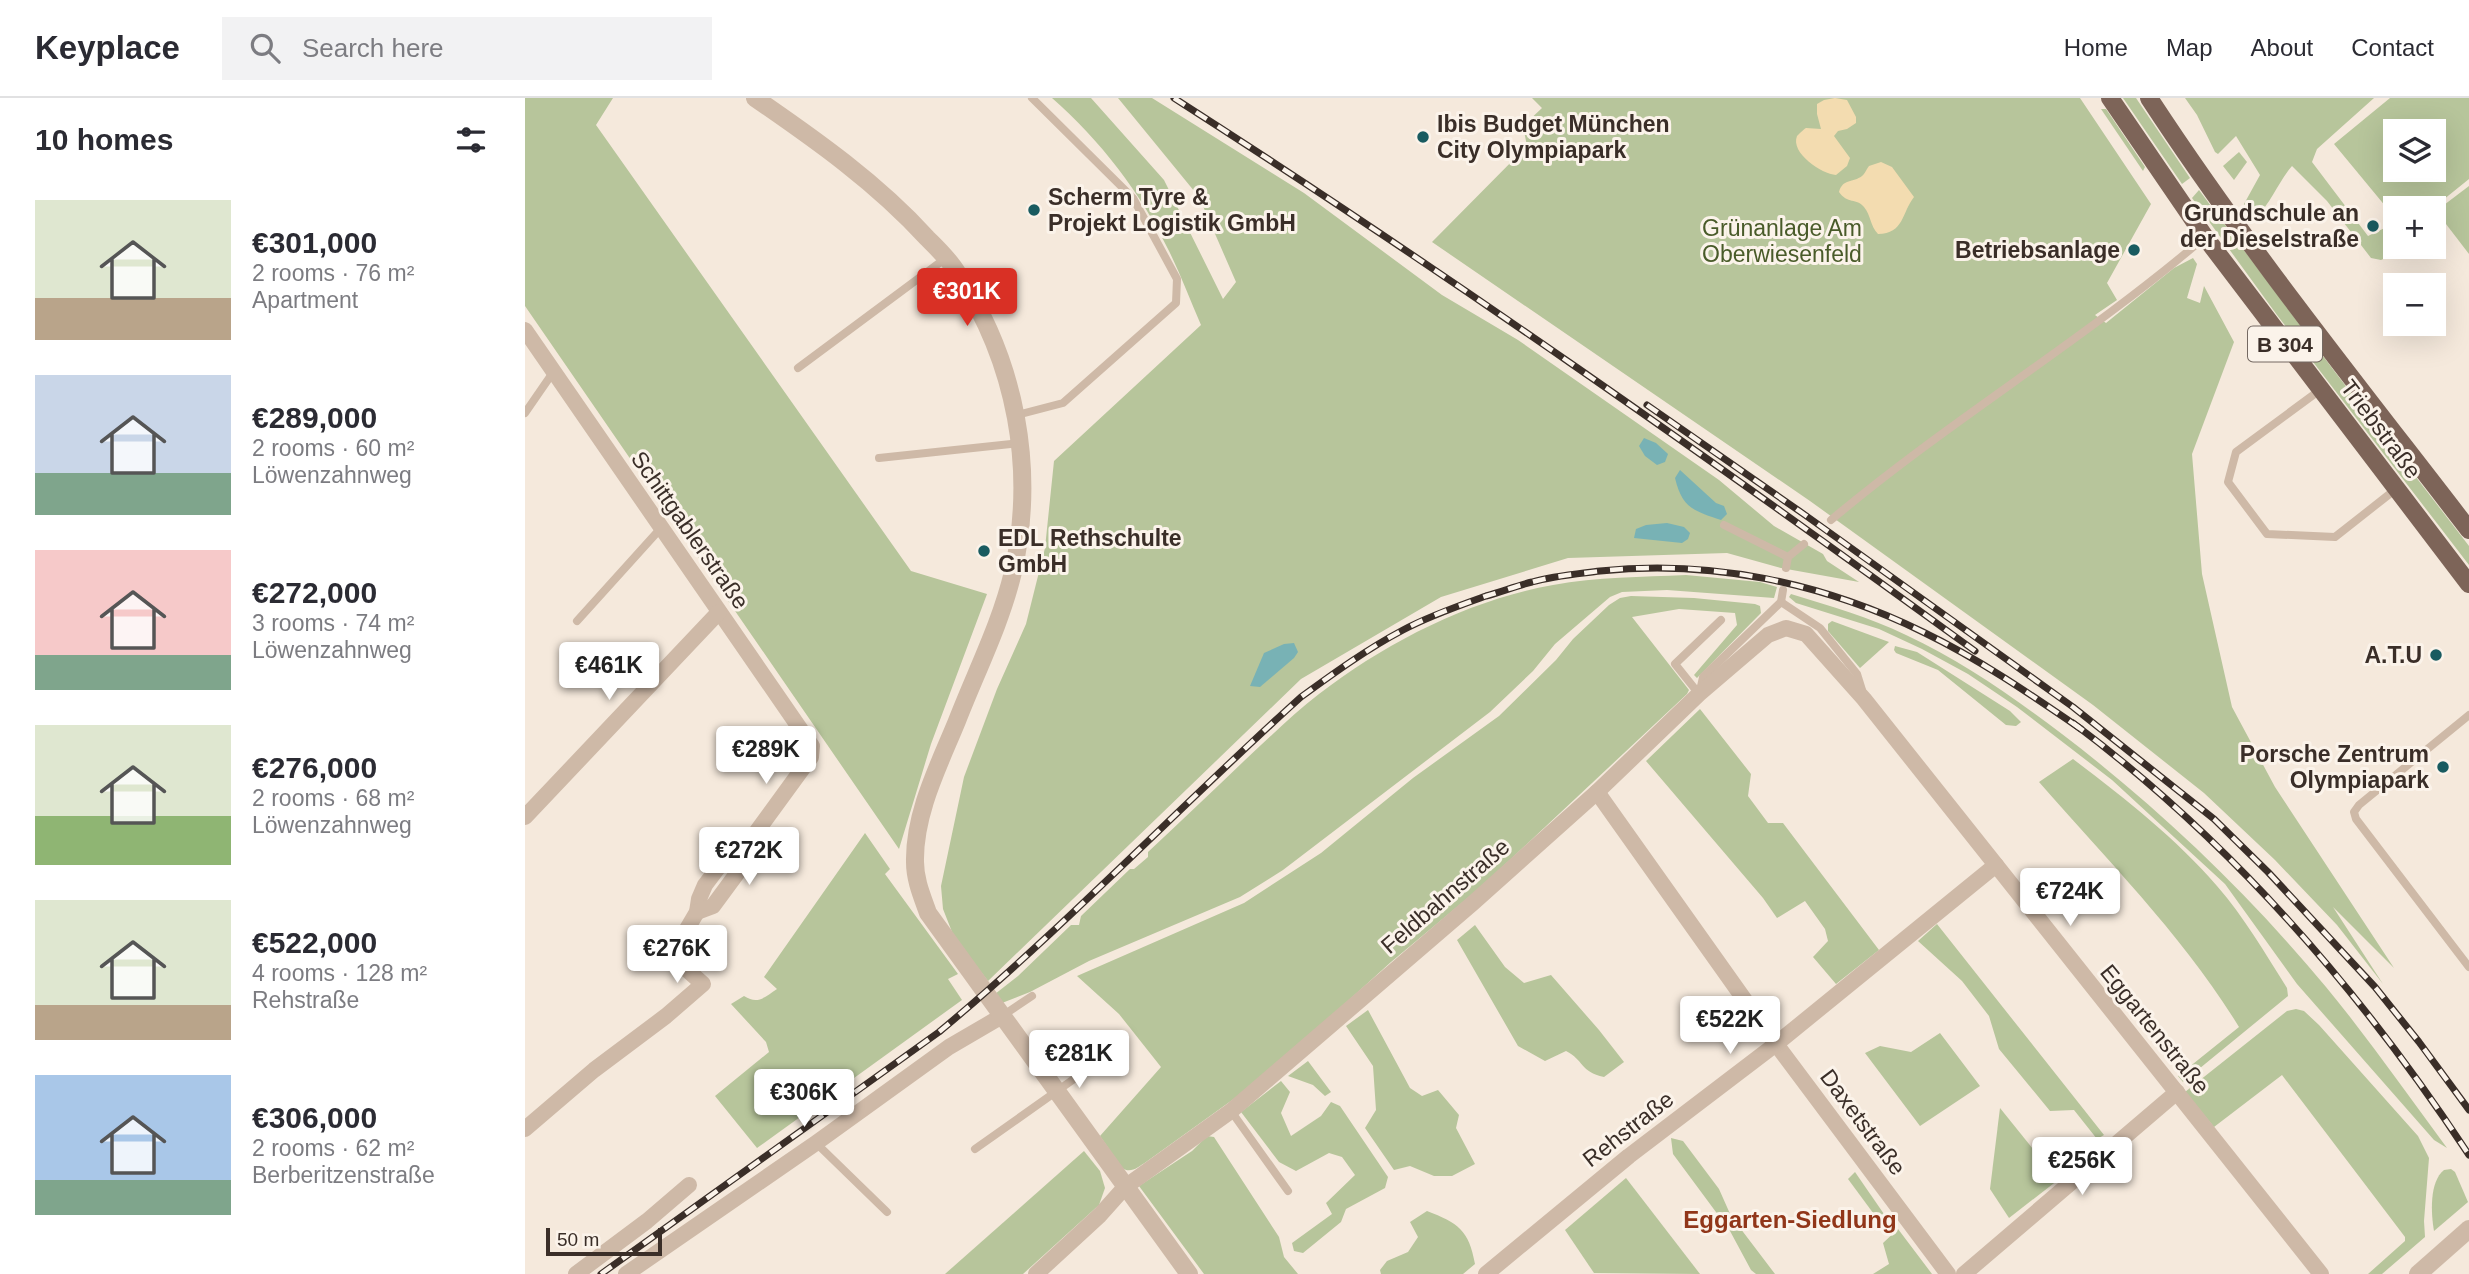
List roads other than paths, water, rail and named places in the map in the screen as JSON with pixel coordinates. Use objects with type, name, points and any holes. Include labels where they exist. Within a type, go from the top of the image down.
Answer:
[{"type":"main road","name":"Triebstraße","points":[[2110,98],[2205,237],[2469,583]]},
{"type":"main road","name":"Triebstraße","points":[[2150,98],[2185,153],[2245,236],[2469,530]]},
{"type":"street","points":[[755,98],[809,135],[906,215],[958,273],[996,342],[1017,415],[1023,503],[1013,573],[925,801],[915,861],[919,887],[928,913],[1189,1274]]},
{"type":"street","name":"Schittgablerstraße","points":[[525,330],[812,746],[811,757],[753,844]]},
{"type":"street","points":[[525,817],[719,612]]},
{"type":"street","name":"Feldbahnstraße","points":[[1036,1274],[1125,1188],[1231,1111],[1473,903],[1597,792],[1699,694],[1768,635],[1786,628]]},
{"type":"street","name":"Eggartenstraße","points":[[1786,628],[1806,634],[1864,699],[2321,1274]]},
{"type":"street","name":"Daxetstraße","points":[[1597,792],[1776,1044],[1948,1274]]},
{"type":"street","points":[[525,1129],[594,1070],[666,1016],[703,984],[675,958],[674,951],[697,912],[698,899],[725,844],[741,839],[753,844],[713,905],[697,912]]},
{"type":"street","name":"Rehstraße","points":[[1486,1274],[1629,1156],[1776,1044],[1996,865]]},
{"type":"street","points":[[626,1274],[949,1047],[1002,1016]]},
{"type":"street","points":[[1964,1274],[2177,1092]]},
{"type":"street","points":[[576,1274],[647,1222],[688,1185]]},
{"type":"street","points":[[2419,1274],[2469,1229]]},
{"type":"lane","points":[[1017,415],[1063,402],[1176,303],[1177,279],[1133,198],[1032,98]]},
{"type":"lane","points":[[1831,520],[1895,467],[2098,322],[2205,237]]},
{"type":"lane","points":[[798,368],[946,258]]},
{"type":"lane","points":[[525,413],[554,371]]},
{"type":"lane","points":[[2320,390],[2236,452],[2228,482],[2267,534],[2335,537],[2396,489]]},
{"type":"lane","points":[[879,458],[1020,443]]},
{"type":"lane","points":[[1724,525],[1788,558]]},
{"type":"lane","points":[[577,621],[661,528]]},
{"type":"lane","points":[[1786,568],[1788,558],[1804,544]]},
{"type":"lane","points":[[1699,694],[1703,677],[1781,602],[1783,590]]},
{"type":"lane","points":[[1781,602],[1819,628],[1857,674],[1864,699]]},
{"type":"lane","points":[[1699,694],[1675,664],[1721,620]]},
{"type":"lane","points":[[2469,715],[2354,811],[2364,830],[2469,967]]},
{"type":"lane","points":[[753,844],[769,859]]},
{"type":"lane","points":[[1002,1016],[1032,996]]},
{"type":"lane","points":[[975,1149],[1081,1074]]},
{"type":"lane","points":[[1231,1111],[1288,1191]]},
{"type":"lane","points":[[816,1143],[887,1212]]},
{"type":"water","points":[[1644,438],[1656,443],[1668,454],[1665,462],[1657,465],[1645,456],[1639,446]]},
{"type":"water","points":[[1680,470],[1716,503],[1724,506],[1727,514],[1721,520],[1696,511],[1681,496],[1675,478]]},
{"type":"water","points":[[1667,523],[1684,527],[1690,533],[1688,539],[1682,543],[1634,538],[1636,529]]},
{"type":"water","points":[[1294,643],[1298,652],[1294,658],[1260,687],[1250,686],[1264,653],[1284,644]]},
{"type":"railway","points":[[1174,98],[1377,231],[1578,368],[1975,651]]},
{"type":"railway","points":[[1647,405],[2073,707],[2214,819],[2268,872],[2375,987],[2469,1110]]},
{"type":"railway","points":[[601,1274],[939,1032],[1032,951],[1301,697],[1390,637],[1423,620],[1486,596],[1565,575],[1642,568],[1725,572],[1766,579],[1846,600],[1923,632],[1984,665],[2081,729]]},
{"type":"railway","points":[[2073,723],[2186,817],[2290,922],[2384,1035],[2469,1155]]},
{"type":"place","name":"Ibis Budget München City Olympiapark","points":[[1423,137]]},
{"type":"place","name":"Scherm Tyre & Projekt Logistik GmbH","points":[[1034,210]]},
{"type":"place","name":"Grundschule an der Dieselstraße","points":[[2373,226]]},
{"type":"place","name":"Betriebsanlage","points":[[2134,250]]},
{"type":"place","name":"EDL Rethschulte GmbH","points":[[984,551]]},
{"type":"place","name":"A.T.U","points":[[2436,655]]},
{"type":"place","name":"Porsche Zentrum Olympiapark","points":[[2443,767]]},
{"type":"district","name":"Eggarten-Siedlung","points":[[1790,1219]]},
{"type":"park label","name":"Grünanlage Am Oberwiesenfeld","points":[[1782,241]]}]
